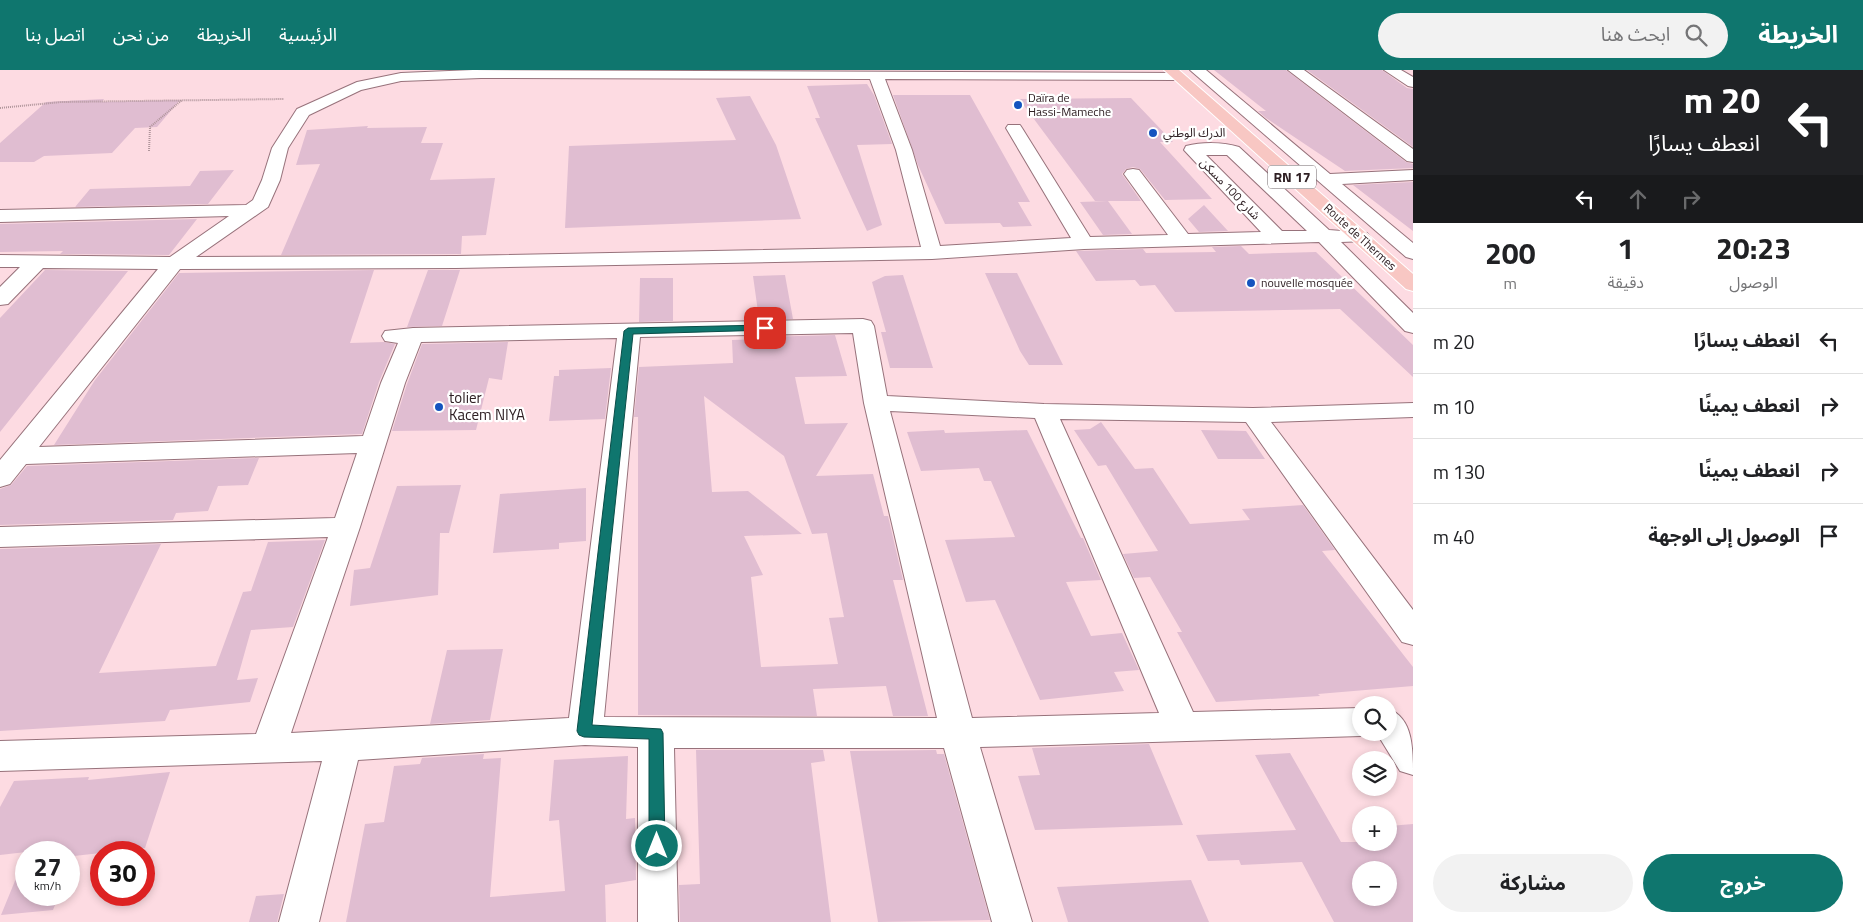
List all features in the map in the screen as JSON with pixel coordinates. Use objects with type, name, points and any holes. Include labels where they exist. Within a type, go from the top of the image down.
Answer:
[{"type":"main road","name":"Route de Thermes","points":[[1174,73],[1413,285]]},
{"type":"street","points":[[1197,70],[1413,253]]},
{"type":"street","points":[[1295,70],[1413,157]]},
{"type":"street","points":[[1392,70],[1413,83]]},
{"type":"street","points":[[0,478],[174,263],[261,203],[271,180],[280,148],[303,112],[357,86],[401,77],[481,74],[1174,73]]},
{"type":"street","points":[[876,74],[904,150],[932,253]]},
{"type":"street","points":[[1014,128],[1084,243]]},
{"type":"street","name":"شارع 100 مسكن","points":[[1278,238],[1192,150],[1227,149],[1233,151],[1324,236]]},
{"type":"street","points":[[1133,174],[1182,240]]},
{"type":"street","points":[[1326,179],[1413,176]]},
{"type":"street","points":[[0,216],[253,210]]},
{"type":"street","points":[[1324,236],[1413,326]]},
{"type":"street","points":[[0,261],[174,263],[456,262],[932,253],[1084,243],[1324,236],[1360,237]]},
{"type":"street","points":[[0,300],[38,261]]},
{"type":"street","points":[[269,747],[374,444],[393,384],[403,335],[863,326],[876,403],[958,733],[1012,922]]},
{"type":"street","points":[[584,731],[628,331]]},
{"type":"street","points":[[876,403],[1044,411],[1253,415],[1413,410]]},
{"type":"street","points":[[1044,411],[1182,727]]},
{"type":"street","points":[[1253,415],[1413,633]]},
{"type":"street","points":[[17,456],[374,444]]},
{"type":"street","points":[[0,537],[346,527]]},
{"type":"street","points":[[1397,722],[1413,721]]},
{"type":"street","points":[[0,756],[344,746],[584,731],[656,733],[958,733],[1352,722]]},
{"type":"street","points":[[656,733],[658,922]]},
{"type":"street","points":[[1397,735],[1413,760]]},
{"type":"street","points":[[299,922],[344,746]]},
{"type":"path","points":[[0,108],[61,102],[332,98]]},
{"type":"path","points":[[149,151],[150,127],[183,100]]},
{"type":"building","points":[[1214,70],[1286,70],[1406,162],[1413,164],[1413,168],[1345,171],[1266,118],[1258,111],[1266,111]]},
{"type":"building","points":[[1307,70],[1382,70],[1407,88],[1413,89],[1413,147]]},
{"type":"building","points":[[867,84],[874,95],[892,144],[857,145],[882,225],[867,231],[815,118],[820,118],[807,86]]},
{"type":"building","points":[[893,95],[970,95],[1030,202],[1018,202],[1032,226],[1003,227],[1000,223],[945,224],[918,165]]},
{"type":"building","points":[[750,96],[776,145],[801,219],[565,228],[569,146],[736,140],[716,98]]},
{"type":"building","points":[[1131,98],[1173,142],[1160,142],[1212,199],[1165,200],[1140,169],[1133,167],[1126,169],[1122,174],[1141,201],[1095,201],[1019,99]]},
{"type":"building","points":[[104,99],[102,102],[180,100],[157,127],[135,128],[112,153],[44,156],[34,162],[0,162],[0,143],[46,102]]},
{"type":"building","points":[[368,126],[367,128],[427,127],[421,143],[443,143],[430,180],[495,178],[486,235],[462,236],[461,254],[281,255],[320,164],[296,165],[307,130]]},
{"type":"building","points":[[234,170],[208,204],[75,207],[90,189],[190,186],[200,171]]},
{"type":"building","points":[[1413,182],[1413,231],[1353,185]]},
{"type":"building","points":[[1108,201],[1132,234],[1103,235],[1080,202]]},
{"type":"building","points":[[1204,205],[1228,231],[1199,232],[1188,219]]},
{"type":"building","points":[[197,219],[169,255],[60,254],[63,251],[0,252],[0,224]]},
{"type":"building","name":"nouvelle mosquée","points":[[1241,246],[1249,254],[1316,252],[1413,345],[1413,377],[1340,309],[1175,312],[1155,285],[1140,286],[1135,280],[1096,281],[1076,251],[1143,249],[1146,253],[1216,252],[1212,247]]},
{"type":"building","points":[[45,270],[128,271],[0,432],[0,318]]},
{"type":"building","points":[[374,270],[350,343],[384,342],[395,344],[379,382],[362,434],[54,445],[95,380],[179,273]]},
{"type":"building","points":[[428,270],[460,270],[442,326],[407,327]]},
{"type":"building","points":[[985,273],[1017,273],[1063,365],[1029,365],[1020,351]]},
{"type":"building","points":[[785,275],[793,319],[759,319],[753,276]]},
{"type":"building","points":[[903,275],[933,368],[890,368],[881,332],[886,332],[872,282],[885,276]]},
{"type":"building","points":[[640,278],[673,278],[673,321],[639,322]]},
{"type":"building","points":[[835,335],[847,376],[795,377],[805,424],[848,423],[816,476],[873,474],[884,516],[888,516],[903,580],[893,580],[928,716],[893,716],[886,686],[813,689],[817,716],[638,715],[638,417],[634,417],[639,367],[733,363],[732,340],[762,339],[761,337]],"holes":[[[704,396],[784,456],[812,534],[827,533],[844,617],[829,618],[838,664],[761,667],[751,577],[763,575],[744,536],[802,534],[748,491],[712,492]]]},
{"type":"building","points":[[508,342],[502,380],[489,378],[476,430],[392,431],[422,344]]},
{"type":"building","points":[[611,368],[605,419],[549,421],[554,376],[559,376],[559,370]]},
{"type":"building","points":[[1101,422],[1135,469],[1153,468],[1190,524],[1250,520],[1242,509],[1303,505],[1335,550],[1322,551],[1413,667],[1413,686],[1318,694],[1320,696],[1216,702],[1177,632],[1182,632],[1150,577],[1134,578],[1123,554],[1158,551],[1106,465],[1098,466],[1074,430],[1090,429]]},
{"type":"building","points":[[944,430],[945,433],[1027,430],[1081,538],[1083,538],[1101,580],[1066,582],[1091,636],[1122,633],[1139,670],[1114,672],[1124,691],[1040,700],[995,600],[966,602],[945,540],[1015,537],[991,481],[984,481],[979,468],[921,471],[907,432]]},
{"type":"building","points":[[1201,430],[1246,431],[1265,459],[1218,459]]},
{"type":"building","points":[[259,458],[248,485],[218,486],[208,511],[176,513],[173,520],[0,525],[0,489],[11,485],[27,466]]},
{"type":"building","points":[[461,485],[449,533],[440,533],[438,595],[350,606],[354,570],[370,568],[397,486]]},
{"type":"building","points":[[586,488],[586,541],[559,543],[559,549],[493,553],[500,494]]},
{"type":"building","points":[[325,540],[293,627],[251,630],[237,680],[258,678],[250,702],[170,710],[165,721],[0,731],[0,549],[161,544],[99,673],[216,666],[243,592],[251,591],[268,542]]},
{"type":"building","points":[[503,649],[490,720],[430,724],[447,650]]},
{"type":"building","points":[[1149,744],[1183,825],[1035,830],[1018,776],[1040,775],[1032,748]]},
{"type":"building","points":[[696,750],[823,750],[825,761],[811,763],[831,922],[680,922],[679,885],[700,884]]},
{"type":"building","points":[[936,750],[937,754],[944,754],[990,920],[878,922],[850,751]]},
{"type":"building","points":[[1290,753],[1341,842],[1352,842],[1352,851],[1397,851],[1397,825],[1413,824],[1413,922],[1334,922],[1302,862],[1241,865],[1239,860],[1208,861],[1196,835],[1296,830],[1255,755]]},
{"type":"building","points":[[484,754],[483,759],[501,758],[490,897],[565,891],[559,820],[549,821],[554,760],[628,756],[626,819],[635,818],[636,880],[605,885],[606,922],[346,922],[365,824],[384,822],[394,766],[420,764],[422,758]]},
{"type":"building","points":[[170,772],[147,841],[90,841],[90,854],[80,855],[80,841],[15,841],[15,853],[0,855],[0,807],[14,781],[89,777],[88,780]]},
{"type":"building","points":[[1191,880],[1209,922],[1068,922],[1057,887]]},
{"type":"building","points":[[15,881],[15,906],[55,906],[53,910],[1,915]]},
{"type":"building","points":[[284,894],[277,922],[249,922],[256,896]]},
{"type":"place","name":"Daïra de Hassi-Mameche","points":[[1018,105]]},
{"type":"place","name":"الدرك الوطني","points":[[1153,133]]},
{"type":"place","name":"nouvelle mosquée","points":[[1251,283]]},
{"type":"place","name":"tolier Kacem NIYA","points":[[439,407]]},
{"type":"route","points":[[657,846],[656,733],[584,731],[628,331],[765,328]]}]
